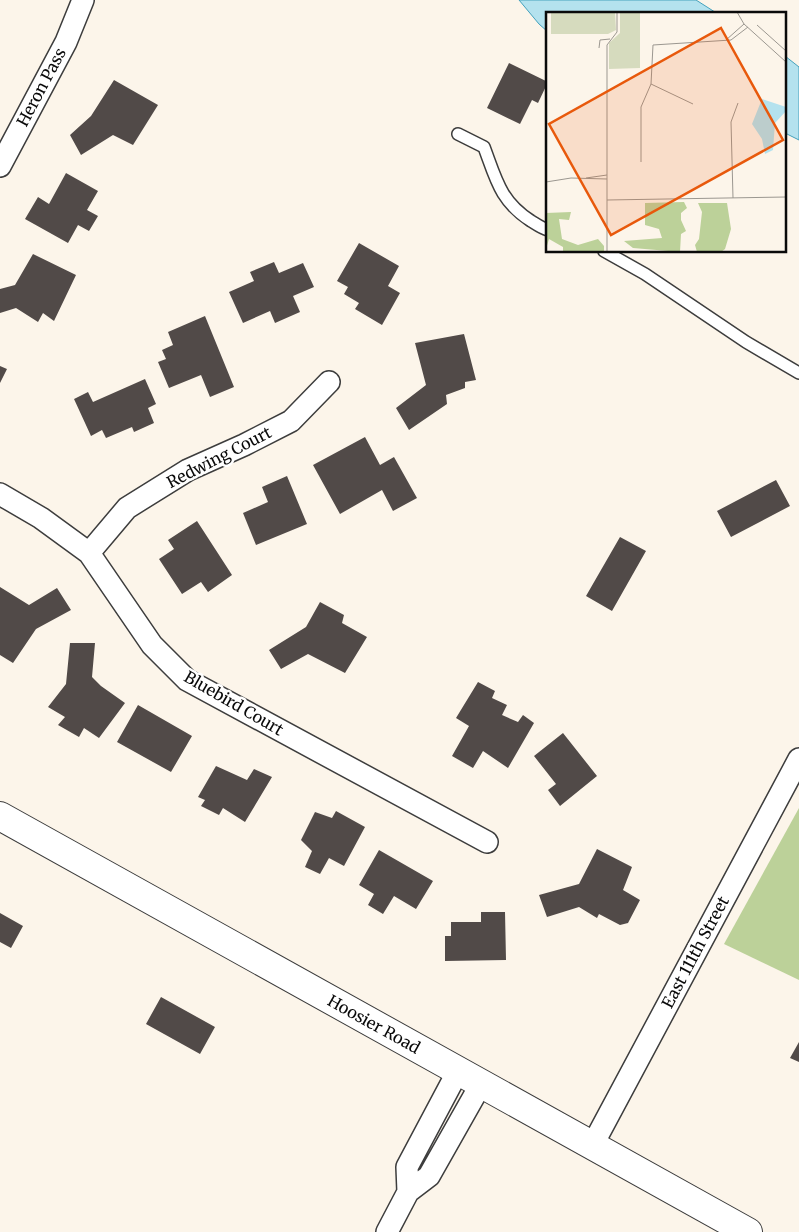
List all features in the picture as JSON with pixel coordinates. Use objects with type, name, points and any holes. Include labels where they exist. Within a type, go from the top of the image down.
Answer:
[{"type":"street","name":"Heron Pass","points":[[0,166],[66,42],[80,2]]},
{"type":"street","name":"Redwing Court","points":[[89,553],[127,508],[188,470],[291,421],[329,382]]},
{"type":"street","name":"Bluebird Court","points":[[0,494],[41,518],[89,553],[152,645],[187,680],[487,842]]},
{"type":"street","name":"East 111th Street","points":[[592,1146],[799,759]]},
{"type":"street","name":"Hoosier Road","points":[[0,816],[748,1232]]},
{"type":"street","points":[[386,1232],[408,1192],[407,1167],[469,1078]]},
{"type":"lane","points":[[458,134],[484,147],[497,184],[508,202],[520,214],[546,229]]},
{"type":"lane","points":[[606,252],[645,274],[746,342],[799,372]]},
{"type":"green space","points":[[799,808],[799,980],[724,944]]},
{"type":"water","points":[[519,0],[696,0],[715,12],[546,12],[546,30]]},
{"type":"water","points":[[786,57],[799,67],[799,140],[786,134]]},
{"type":"building","points":[[509,63],[546,81],[546,86],[538,103],[532,100],[520,124],[487,108]]},
{"type":"building","points":[[114,80],[158,105],[133,145],[113,135],[81,155],[70,135],[91,116]]},
{"type":"building","points":[[66,173],[98,191],[87,210],[98,216],[89,231],[78,225],[68,243],[25,219],[38,197],[49,204]]},
{"type":"building","points":[[359,243],[399,266],[388,286],[400,293],[382,325],[355,309],[359,303],[344,294],[348,287],[337,281]]},
{"type":"building","points":[[33,254],[76,275],[54,321],[43,313],[38,322],[16,308],[0,313],[0,289],[15,285]]},
{"type":"building","points":[[274,262],[279,273],[303,263],[314,287],[293,296],[300,312],[275,323],[270,311],[243,323],[229,292],[254,281],[250,272]]},
{"type":"building","points":[[205,316],[234,387],[210,397],[201,375],[169,388],[158,362],[166,359],[162,350],[173,345],[168,332]]},
{"type":"building","points":[[464,334],[476,380],[465,382],[465,388],[446,395],[447,404],[409,430],[396,408],[426,385],[415,343]]},
{"type":"building","points":[[0,366],[7,369],[0,383]]},
{"type":"building","points":[[145,379],[156,404],[148,408],[154,423],[134,432],[132,427],[106,438],[102,430],[91,436],[74,399],[88,392],[93,402]]},
{"type":"building","points":[[365,437],[380,465],[394,457],[417,498],[393,511],[382,490],[340,514],[313,465]]},
{"type":"building","points":[[287,476],[307,524],[256,545],[243,513],[268,502],[262,487]]},
{"type":"building","points":[[776,480],[790,506],[731,537],[717,511]]},
{"type":"building","points":[[197,521],[232,575],[208,592],[201,582],[182,594],[159,559],[174,549],[168,540]]},
{"type":"building","points":[[620,537],[646,551],[612,611],[586,596]]},
{"type":"building","points":[[0,587],[29,605],[57,588],[71,610],[36,629],[13,663],[0,655]]},
{"type":"building","points":[[320,602],[344,615],[342,623],[367,637],[345,673],[308,654],[281,669],[269,650],[306,627]]},
{"type":"building","points":[[70,643],[95,643],[92,677],[125,703],[99,738],[84,728],[79,737],[58,725],[65,717],[48,707],[66,684]]},
{"type":"building","points":[[478,682],[495,691],[492,698],[507,705],[502,715],[518,722],[523,715],[534,723],[508,768],[483,751],[473,768],[452,756],[469,726],[456,718]]},
{"type":"building","points":[[138,705],[192,736],[171,772],[117,742]]},
{"type":"building","points":[[563,733],[597,776],[560,806],[548,790],[556,784],[534,756]]},
{"type":"building","points":[[216,766],[247,780],[254,769],[272,777],[245,822],[223,808],[219,815],[201,806],[205,800],[198,797]]},
{"type":"building","points":[[336,811],[365,827],[344,866],[329,858],[320,874],[305,867],[312,851],[301,840],[315,812],[332,818]]},
{"type":"building","points":[[597,849],[632,867],[623,890],[640,900],[628,923],[620,925],[599,914],[597,918],[579,907],[547,917],[539,895],[579,884]]},
{"type":"building","points":[[379,850],[433,881],[416,909],[394,896],[383,914],[368,905],[374,894],[359,885]]},
{"type":"building","points":[[481,912],[505,912],[506,960],[445,961],[445,936],[451,936],[451,922],[481,922]]},
{"type":"building","points":[[0,913],[23,926],[11,948],[0,942]]},
{"type":"building","points":[[161,997],[215,1027],[200,1054],[146,1024]]},
{"type":"building","points":[[799,1042],[799,1062],[790,1058]]}]
